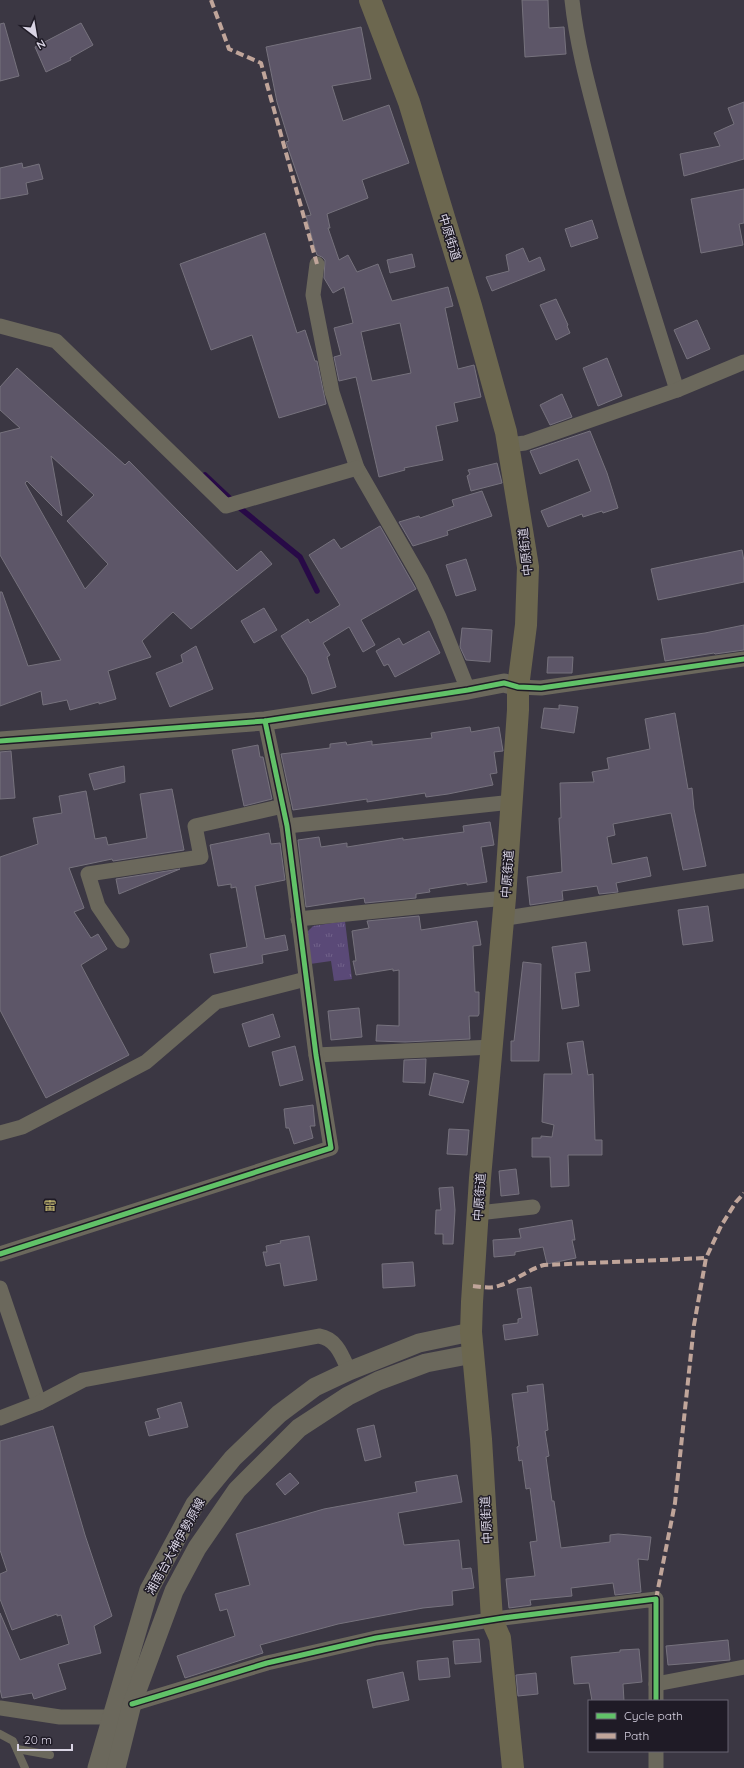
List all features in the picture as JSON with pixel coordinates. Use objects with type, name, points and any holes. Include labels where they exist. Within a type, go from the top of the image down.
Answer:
[{"type":"main road","name":"中原街道","points":[[370,0],[409,102],[471,306],[509,445],[528,566],[526,625],[518,687],[512,802],[493,1047],[478,1213],[471,1332],[481,1438],[492,1620],[500,1638],[513,1768]]},
{"type":"street","points":[[572,0],[591,96],[613,178],[637,263],[677,390]]},
{"type":"street","points":[[317,264],[313,295],[332,392],[357,468],[421,579],[439,616],[468,690]]},
{"type":"street","points":[[0,326],[56,341],[226,506],[357,468]]},
{"type":"street","points":[[509,445],[525,443],[677,390],[744,362]]},
{"type":"street","points":[[0,742],[265,720],[468,690],[504,683],[518,687],[541,688],[744,659]]},
{"type":"street","points":[[0,1254],[331,1148],[316,1055],[287,826],[265,720]]},
{"type":"street","points":[[287,826],[512,802]]},
{"type":"street","points":[[122,941],[98,906],[88,874],[201,857],[195,826],[283,806]]},
{"type":"street","points":[[298,919],[504,907],[513,917],[744,881]]},
{"type":"street","points":[[0,1133],[22,1127],[146,1062],[216,1002],[306,979]]},
{"type":"street","points":[[316,1055],[493,1047]]},
{"type":"street","points":[[478,1213],[533,1207]]},
{"type":"street","points":[[0,1288],[39,1403]]},
{"type":"street","name":"湘南台大神伊勢原線","points":[[97,1768],[149,1590],[195,1504],[233,1458],[279,1414],[315,1387],[349,1370],[419,1343],[471,1332]]},
{"type":"street","points":[[0,1418],[39,1403],[83,1380],[319,1336],[326,1337],[332,1342],[339,1350],[349,1370]]},
{"type":"street","name":"湘南台大神伊勢原線","points":[[116,1768],[132,1704],[174,1591],[197,1548],[237,1490],[299,1428],[348,1396],[378,1381],[426,1363],[473,1354]]},
{"type":"street","points":[[132,1704],[267,1663],[376,1638],[492,1620],[656,1599],[656,1700]]},
{"type":"street","points":[[656,1684],[744,1667]]},
{"type":"street","points":[[0,1708],[60,1717],[111,1717]]},
{"type":"street","points":[[656,1752],[656,1768]]},
{"type":"lane","points":[[0,1734],[13,1741],[25,1768]]},
{"type":"lane","points":[[17,1749],[50,1755]]},
{"type":"green space","points":[[345,921],[352,979],[334,981],[331,961],[310,964],[306,933],[313,926]]},
{"type":"building","points":[[522,0],[548,0],[549,28],[564,27],[566,54],[525,57]]},
{"type":"building","points":[[4,23],[19,76],[0,81],[0,24]]},
{"type":"building","points":[[81,23],[93,45],[70,58],[71,60],[46,72],[35,47]]},
{"type":"building","points":[[361,27],[371,79],[332,86],[343,121],[389,105],[409,163],[362,180],[368,198],[327,214],[330,228],[328,228],[339,260],[348,255],[357,272],[378,264],[392,301],[448,287],[453,306],[445,308],[458,369],[474,365],[481,397],[454,403],[458,421],[436,426],[443,460],[404,468],[405,470],[379,477],[356,377],[339,381],[334,357],[341,355],[334,328],[353,323],[344,287],[333,293],[324,278],[325,260],[317,255],[306,216],[311,215],[286,142],[289,141],[277,102],[266,47]],"holes":[[[400,323],[411,373],[372,381],[361,332]]]},
{"type":"building","points":[[744,102],[744,159],[684,176],[680,154],[720,146],[714,133],[734,124],[728,108]]},
{"type":"building","points":[[22,163],[23,168],[39,164],[43,179],[26,183],[28,194],[0,199],[0,168]]},
{"type":"building","points":[[744,189],[744,223],[739,224],[743,245],[701,253],[691,199]]},
{"type":"building","points":[[592,220],[598,238],[571,247],[565,229]]},
{"type":"building","points":[[265,233],[297,333],[305,330],[315,361],[317,361],[326,404],[279,418],[252,335],[211,350],[180,264]]},
{"type":"building","points":[[523,248],[529,262],[540,257],[545,270],[492,291],[486,277],[509,271],[506,255]]},
{"type":"building","points":[[412,254],[415,267],[390,273],[387,260]]},
{"type":"building","points":[[556,299],[570,333],[556,340],[540,305]]},
{"type":"building","points":[[697,320],[710,349],[687,359],[674,330]]},
{"type":"building","points":[[607,358],[622,396],[598,406],[583,368]]},
{"type":"building","points":[[17,368],[125,465],[129,461],[237,571],[261,551],[272,564],[191,629],[173,612],[142,641],[151,657],[108,671],[116,699],[70,710],[67,700],[43,705],[41,691],[0,706],[0,592],[2,592],[28,666],[61,660],[0,555],[0,433],[20,428],[0,410],[0,387]],"holes":[[[51,456],[94,495],[67,521],[108,564],[85,589],[25,483],[27,481],[62,516]]]},
{"type":"building","points":[[562,394],[572,417],[550,425],[540,405]]},
{"type":"building","points":[[590,431],[607,473],[618,508],[583,517],[582,514],[548,527],[541,511],[591,491],[578,459],[540,474],[530,451]]},
{"type":"building","points":[[497,463],[502,483],[471,491],[467,476],[470,474],[468,470]]},
{"type":"building","points":[[482,491],[492,516],[447,531],[448,535],[413,546],[399,522],[419,516],[420,518],[454,506],[452,500]]},
{"type":"building","points":[[380,526],[416,589],[361,620],[375,645],[363,652],[349,627],[323,643],[330,655],[327,657],[336,687],[312,694],[307,677],[281,636],[308,619],[310,623],[340,605],[309,555],[334,539],[341,549]]},
{"type":"building","points":[[742,550],[744,561],[744,582],[658,600],[651,569]]},
{"type":"building","points":[[466,559],[476,590],[456,596],[446,565]]},
{"type":"building","points":[[264,608],[277,630],[254,643],[241,621]]},
{"type":"building","points":[[744,625],[744,650],[665,661],[661,639],[705,633]]},
{"type":"building","points":[[462,628],[492,630],[490,662],[466,660],[460,647]]},
{"type":"building","points":[[429,631],[440,653],[395,677],[388,664],[384,666],[376,651],[399,638],[403,645]]},
{"type":"building","points":[[196,646],[213,689],[170,707],[156,673],[183,662],[181,655]]},
{"type":"building","points":[[548,657],[573,657],[572,673],[547,673]]},
{"type":"building","points":[[559,705],[578,707],[574,733],[541,728],[544,708],[559,709]]},
{"type":"building","points":[[675,713],[688,789],[692,788],[694,809],[706,866],[683,870],[671,813],[613,824],[615,835],[607,837],[612,864],[647,857],[651,876],[616,883],[618,892],[599,894],[597,886],[562,891],[563,900],[530,905],[527,877],[562,872],[559,818],[561,818],[560,783],[594,782],[592,772],[609,769],[607,758],[650,749],[645,719]]},
{"type":"building","points":[[470,727],[471,732],[499,727],[503,751],[494,752],[497,773],[490,774],[493,785],[426,797],[425,793],[367,802],[367,799],[293,810],[281,754],[330,748],[330,744],[346,742],[347,745],[372,741],[372,745],[432,738],[431,733]]},
{"type":"building","points":[[258,745],[260,757],[263,757],[272,799],[244,806],[232,750]]},
{"type":"building","points":[[11,751],[15,798],[0,799],[0,752]]},
{"type":"building","points":[[124,766],[125,782],[94,790],[89,774]]},
{"type":"building","points":[[172,789],[184,850],[113,861],[112,859],[69,868],[84,908],[74,912],[91,938],[98,934],[107,949],[81,965],[129,1055],[46,1098],[0,1010],[0,857],[38,844],[33,818],[62,813],[59,796],[86,791],[95,839],[106,837],[108,845],[147,838],[140,794]]},
{"type":"building","points":[[490,822],[494,845],[481,847],[487,882],[467,885],[467,883],[429,889],[430,892],[416,894],[416,898],[365,903],[364,898],[306,907],[298,840],[319,837],[321,847],[347,843],[347,847],[403,838],[403,840],[464,832],[463,826]]},
{"type":"building","points":[[269,833],[271,844],[280,843],[285,880],[255,886],[265,939],[285,935],[288,950],[262,955],[263,963],[214,973],[210,954],[247,947],[236,887],[231,888],[231,884],[218,886],[210,845]]},
{"type":"building","points":[[180,869],[119,894],[116,879]]},
{"type":"building","points":[[708,906],[713,941],[683,945],[678,910]]},
{"type":"building","points":[[419,916],[421,930],[477,921],[481,945],[473,946],[475,992],[479,992],[479,1014],[478,1016],[469,1016],[470,1039],[405,1042],[376,1041],[377,1025],[399,1026],[399,970],[393,971],[393,969],[356,975],[353,961],[356,961],[352,931],[369,928],[367,921]]},
{"type":"building","points":[[586,942],[590,971],[575,973],[579,1006],[562,1009],[552,947]]},
{"type":"building","points":[[523,962],[541,964],[539,1061],[511,1061],[511,1041],[514,1041]]},
{"type":"building","points":[[359,1008],[362,1037],[331,1040],[328,1011]]},
{"type":"building","points":[[273,1014],[280,1037],[249,1047],[242,1024]]},
{"type":"building","points":[[583,1041],[588,1075],[593,1074],[595,1140],[602,1140],[602,1155],[568,1155],[569,1186],[551,1187],[550,1157],[532,1157],[532,1138],[541,1138],[541,1136],[552,1137],[554,1125],[542,1122],[544,1074],[572,1074],[567,1043]]},
{"type":"building","points":[[295,1046],[303,1080],[280,1086],[272,1052]]},
{"type":"building","points":[[426,1059],[425,1083],[403,1082],[404,1060]]},
{"type":"building","points":[[434,1073],[469,1081],[463,1103],[429,1095]]},
{"type":"building","points":[[313,1105],[315,1126],[310,1126],[313,1138],[294,1144],[289,1128],[286,1128],[284,1109]]},
{"type":"building","points":[[449,1129],[469,1130],[467,1155],[447,1154]]},
{"type":"building","points":[[516,1169],[519,1194],[501,1196],[499,1171]]},
{"type":"building","points":[[453,1187],[455,1210],[453,1244],[443,1244],[443,1234],[435,1234],[436,1210],[441,1210],[439,1188]]},
{"type":"building","points":[[572,1220],[575,1240],[572,1240],[576,1258],[547,1264],[543,1247],[515,1252],[515,1255],[494,1257],[493,1240],[521,1238],[519,1229]]},
{"type":"building","points":[[309,1236],[317,1280],[284,1286],[280,1263],[266,1266],[263,1252],[267,1252],[266,1246],[281,1243],[280,1241]]},
{"type":"building","points":[[413,1262],[415,1286],[383,1288],[382,1264]]},
{"type":"building","points":[[531,1287],[538,1335],[505,1340],[503,1325],[518,1323],[518,1319],[522,1318],[517,1289]]},
{"type":"building","points":[[543,1384],[548,1430],[545,1431],[549,1456],[546,1457],[552,1501],[554,1501],[561,1548],[610,1542],[610,1535],[618,1534],[651,1537],[648,1560],[638,1559],[641,1592],[615,1595],[613,1583],[571,1588],[572,1596],[530,1600],[531,1605],[509,1608],[506,1579],[535,1576],[530,1542],[537,1541],[530,1488],[526,1489],[522,1460],[519,1461],[517,1447],[519,1446],[512,1394],[528,1392],[527,1386]]},
{"type":"building","points":[[181,1402],[188,1427],[149,1436],[145,1422],[160,1418],[157,1409]]},
{"type":"building","points":[[374,1425],[381,1457],[365,1461],[357,1429]]},
{"type":"building","points":[[53,1426],[85,1535],[112,1616],[94,1626],[101,1653],[58,1664],[66,1689],[34,1699],[32,1693],[2,1698],[0,1689],[0,1613],[20,1660],[69,1644],[61,1615],[57,1616],[57,1614],[12,1630],[0,1599],[0,1574],[7,1571],[0,1550],[0,1441]]},
{"type":"building","points":[[290,1473],[299,1483],[285,1495],[276,1484]]},
{"type":"building","points":[[457,1475],[462,1502],[398,1513],[404,1545],[459,1540],[462,1569],[471,1568],[474,1588],[452,1591],[453,1605],[423,1608],[338,1624],[260,1645],[263,1653],[185,1678],[177,1656],[235,1636],[227,1609],[220,1611],[215,1594],[250,1585],[236,1534],[324,1509],[417,1492],[415,1482]]},
{"type":"building","points":[[479,1639],[481,1662],[455,1664],[453,1641]]},
{"type":"building","points":[[728,1640],[730,1660],[668,1665],[666,1646]]},
{"type":"building","points":[[639,1649],[642,1682],[623,1684],[624,1700],[592,1700],[589,1683],[574,1684],[571,1657],[620,1652],[620,1650]]},
{"type":"building","points":[[448,1658],[450,1677],[419,1680],[417,1661]]},
{"type":"building","points":[[403,1672],[409,1700],[373,1708],[367,1680]]},
{"type":"building","points":[[536,1673],[538,1694],[518,1696],[516,1675]]},
{"type":"waterway","points":[[205,475],[240,508],[300,557],[317,591]]},
{"type":"marked path","points":[[211,0],[229,49],[261,63],[317,264]]},
{"type":"marked path","points":[[656,1599],[675,1503],[694,1325],[706,1258],[721,1226],[736,1202],[744,1193]]},
{"type":"marked path","points":[[473,1286],[498,1286],[544,1265],[706,1258]]},
{"type":"cycle path","points":[[0,741],[265,721],[468,690],[504,683],[518,687],[541,688],[744,659]]},
{"type":"cycle path","points":[[0,1254],[331,1148],[316,1055],[287,826],[265,721]]},
{"type":"cycle path","points":[[132,1704],[267,1663],[376,1638],[503,1618],[656,1599],[656,1700]]},
{"type":"district","name":"雷","points":[[50,1205]]}]
